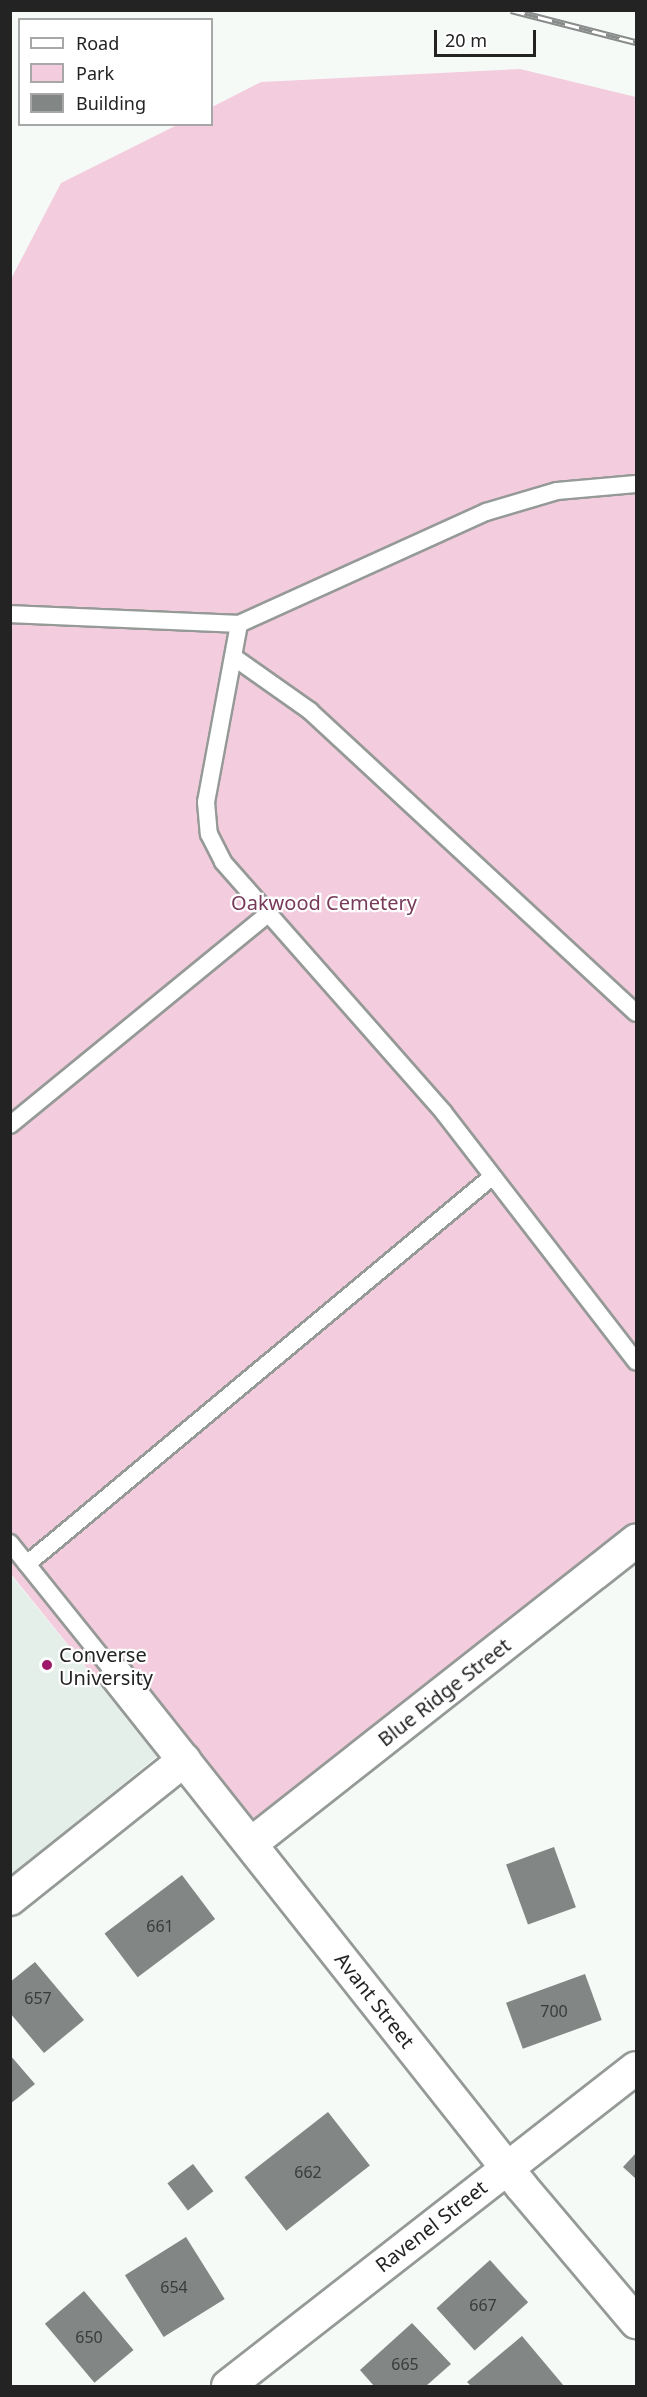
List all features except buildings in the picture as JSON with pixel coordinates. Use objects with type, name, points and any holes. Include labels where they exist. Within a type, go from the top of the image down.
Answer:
[{"type":"street","name":"Blue Ridge Street","points":[[252,1844],[636,1541]]},
{"type":"street","name":"Avant Street","points":[[117,1676],[507,2168],[636,2322]]},
{"type":"street","points":[[10,1899],[184,1760]]},
{"type":"street","name":"Ravenel Street","points":[[228,2386],[636,2068]]},
{"type":"lane","points":[[10,614],[239,624],[486,512],[557,491],[636,484]]},
{"type":"lane","points":[[239,624],[235,658],[206,802],[209,834],[223,862],[444,1113],[636,1361]]},
{"type":"lane","points":[[235,658],[310,711],[636,1013]]},
{"type":"lane","points":[[10,1125],[268,914]]},
{"type":"lane","points":[[27,1564],[493,1176]]},
{"type":"lane","points":[[10,1543],[117,1676]]},
{"type":"shaded area","name":"Converse University","points":[[10,1574],[157,1756],[11,1876],[10,1876]]},
{"type":"green space","name":"Oakwood Cemetery","points":[[520,69],[636,97],[636,1524],[233,1850],[11,1574],[11,279],[61,183],[175,126],[213,126],[213,106],[261,82]]},
{"type":"railway","points":[[511,10],[636,42]]},
{"type":"place","name":"Converse University","points":[[47,1665]]}]
